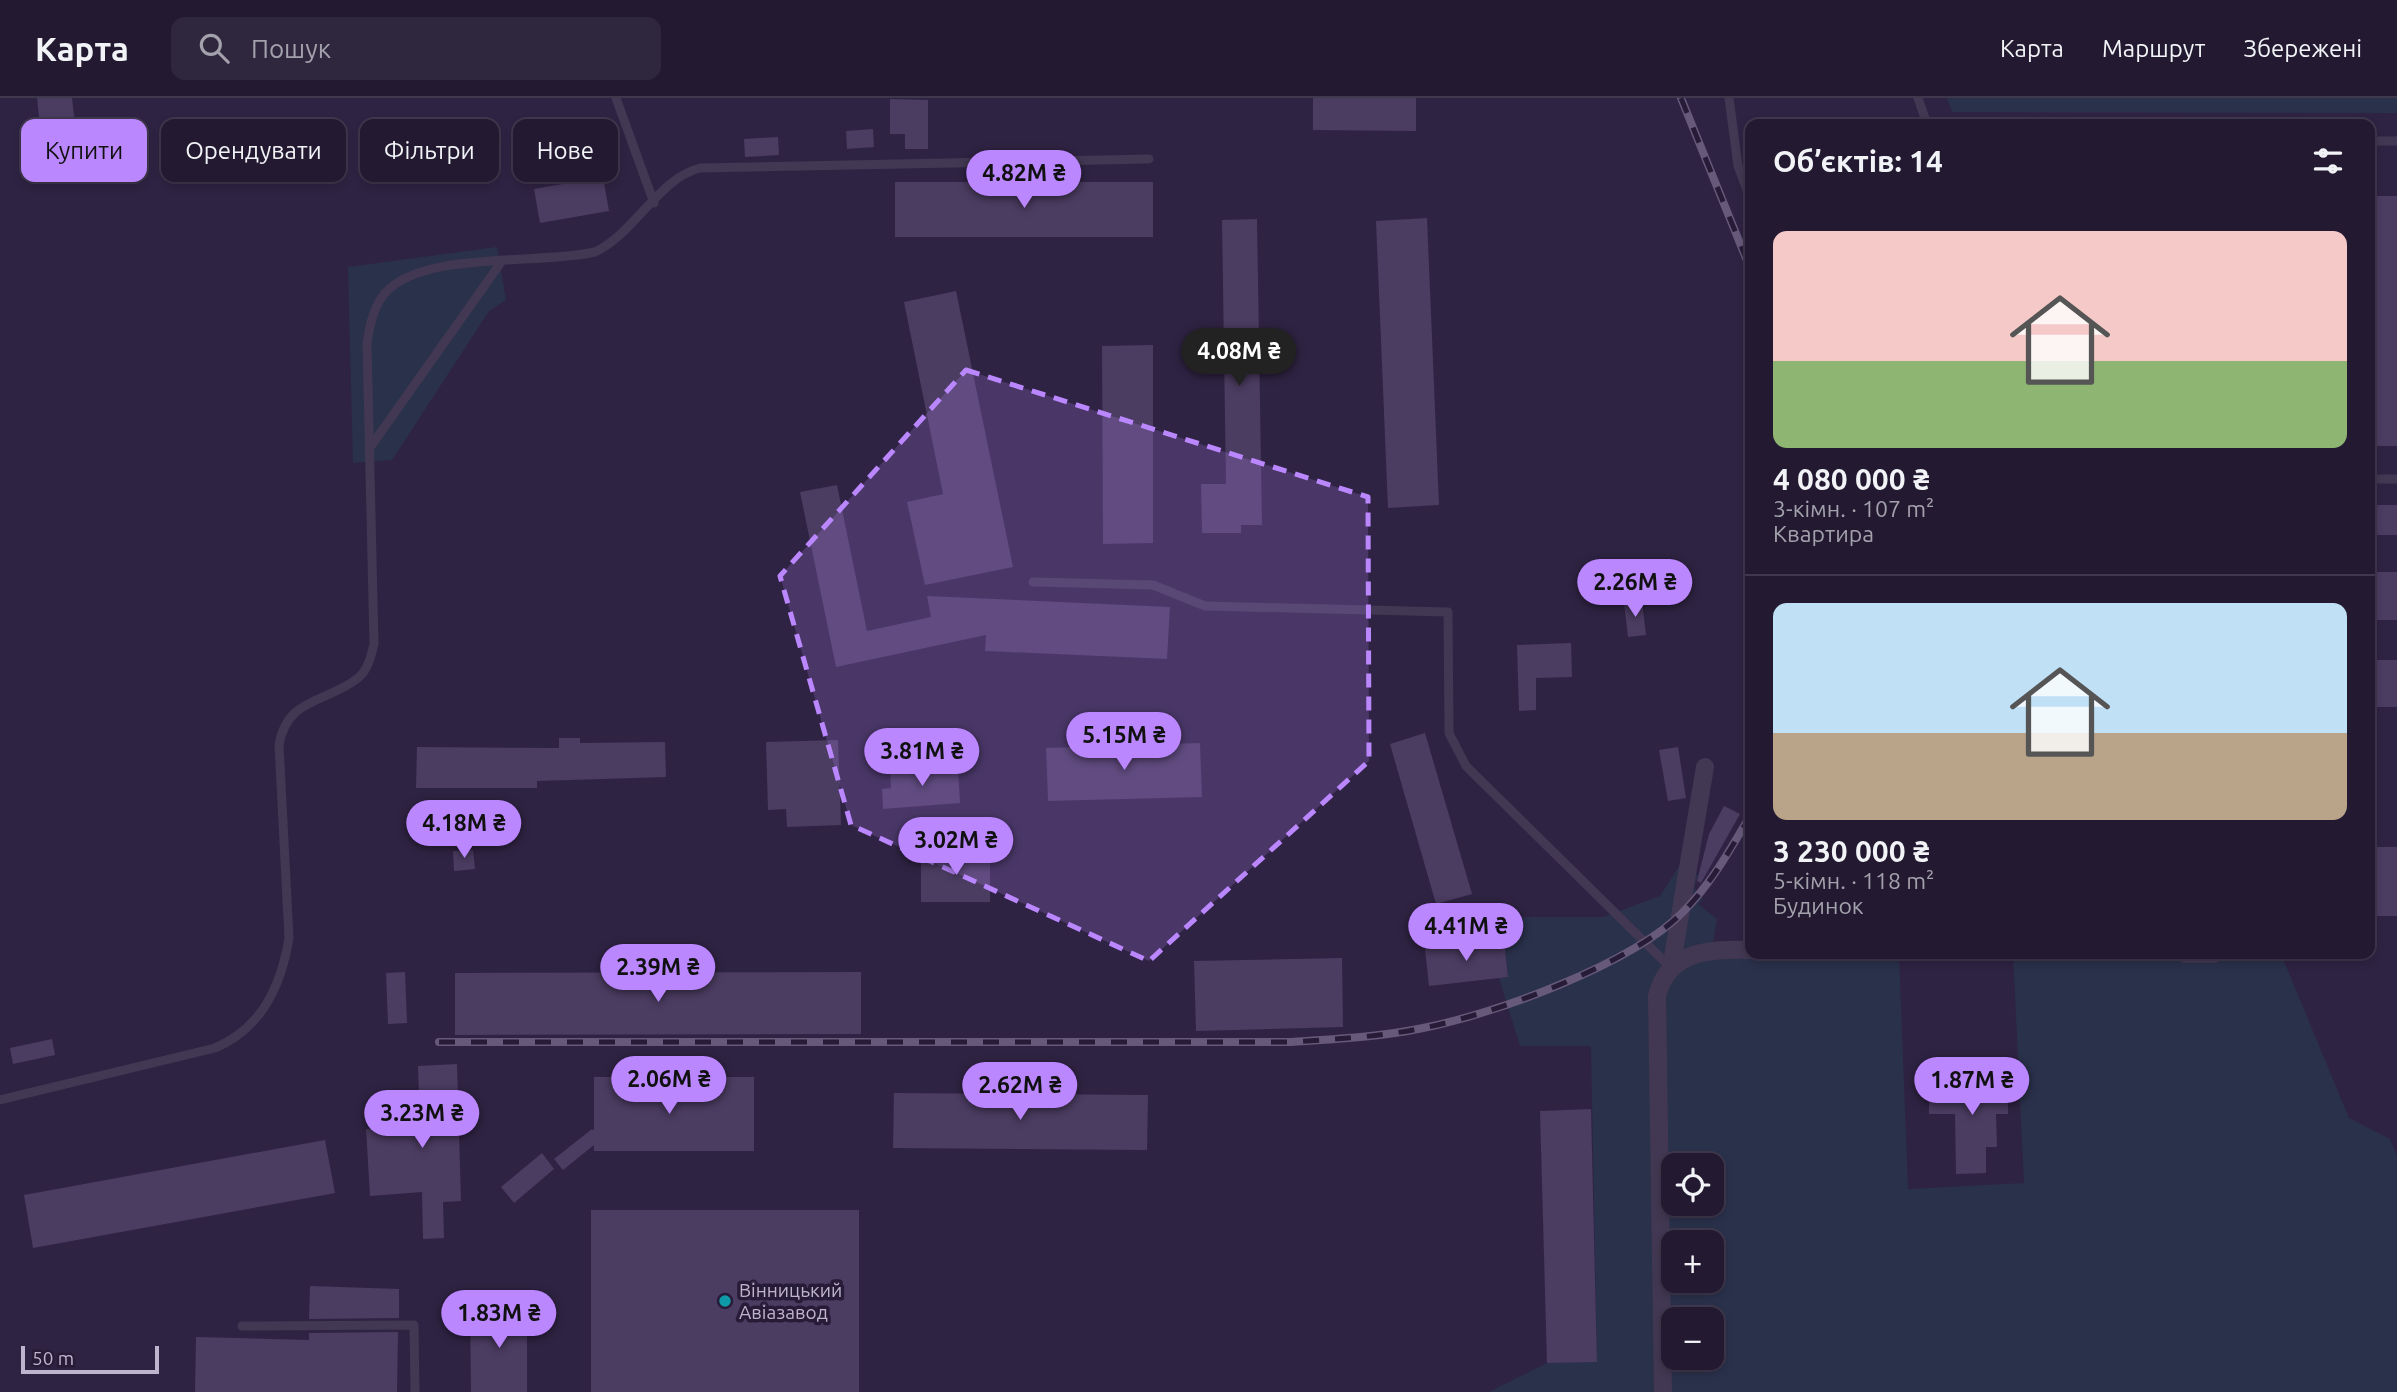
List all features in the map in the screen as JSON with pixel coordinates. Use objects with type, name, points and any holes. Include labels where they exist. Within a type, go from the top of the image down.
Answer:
[{"type":"street","points":[[1663,1392],[1656,1009],[1660,984],[1671,968],[1705,767]]},
{"type":"street","points":[[1671,968],[1700,952],[1745,950]]},
{"type":"lane","points":[[616,98],[654,202]]},
{"type":"lane","points":[[1729,98],[1738,166],[1745,185]]},
{"type":"lane","points":[[1918,98],[1925,119]]},
{"type":"lane","points":[[2375,141],[2397,141]]},
{"type":"lane","points":[[0,1100],[215,1048],[246,1031],[264,1009],[278,981],[289,937],[279,745],[288,717],[299,708],[358,678],[366,668],[374,644],[367,343],[374,312],[380,300],[398,283],[426,270],[595,252],[616,240],[681,175],[709,167],[1149,159]]},
{"type":"lane","points":[[369,449],[502,261]]},
{"type":"lane","points":[[2375,479],[2397,479]]},
{"type":"lane","points":[[1033,582],[1153,584],[1205,606],[1448,612],[1449,733],[1466,766],[1671,968]]},
{"type":"lane","points":[[243,1326],[414,1325],[415,1392]]},
{"type":"highlighted area","points":[[966,370],[1368,497],[1369,761],[1149,961],[851,825],[780,576]]},
{"type":"shaded area","points":[[1947,98],[2397,98],[2397,113],[1952,112]]},
{"type":"shaded area","points":[[497,247],[506,300],[489,311],[392,460],[353,463],[348,267]]},
{"type":"shaded area","points":[[1678,868],[1698,875],[1694,888],[1703,899],[1698,904],[1717,919],[1712,949],[1745,953],[1745,959],[1899,959],[1908,1189],[2024,1183],[2013,959],[2283,959],[2349,1118],[2390,1139],[2397,1155],[2397,1392],[1489,1392],[1547,1363],[1597,1361],[1591,1046],[1520,1046],[1499,978],[1508,977],[1504,940],[1490,941],[1483,917],[1603,917],[1660,896]]},
{"type":"building","points":[[37,98],[72,98],[74,119],[39,119]]},
{"type":"building","points":[[1313,98],[1416,98],[1416,131],[1313,130]]},
{"type":"building","points":[[890,99],[928,100],[928,149],[905,149],[905,134],[890,134]]},
{"type":"building","points":[[873,129],[874,147],[847,149],[846,131]]},
{"type":"building","points":[[778,137],[779,155],[745,157],[744,139]]},
{"type":"building","points":[[574,182],[604,182],[609,211],[540,223],[534,189]]},
{"type":"building","points":[[895,182],[1153,182],[1153,237],[895,237]]},
{"type":"building","points":[[2375,196],[2397,196],[2397,446],[2375,446]]},
{"type":"building","points":[[1427,218],[1439,505],[1388,508],[1376,221]]},
{"type":"building","points":[[1257,219],[1262,525],[1241,525],[1241,533],[1202,533],[1201,484],[1226,484],[1222,220]]},
{"type":"building","points":[[956,291],[1013,567],[925,585],[907,502],[943,494],[904,302]]},
{"type":"building","points":[[1153,345],[1153,543],[1103,544],[1102,346]]},
{"type":"building","points":[[837,485],[867,631],[931,617],[927,596],[1170,607],[1167,659],[985,651],[986,635],[836,667],[800,492]]},
{"type":"building","points":[[2375,505],[2397,505],[2397,535],[2375,535]]},
{"type":"building","points":[[2375,572],[2397,572],[2397,620],[2375,620]]},
{"type":"building","points":[[1642,601],[1646,635],[1628,637],[1624,603]]},
{"type":"building","points":[[1571,643],[1572,677],[1536,678],[1536,710],[1519,711],[1517,645]]},
{"type":"building","points":[[2375,660],[2397,660],[2397,707],[2375,707]]},
{"type":"building","points":[[1425,733],[1472,894],[1436,904],[1390,744]]},
{"type":"building","points":[[559,738],[580,738],[580,743],[665,742],[666,777],[537,781],[537,788],[416,788],[417,747],[559,748]]},
{"type":"building","points":[[838,740],[841,825],[787,827],[786,809],[768,810],[766,742]]},
{"type":"building","points":[[1200,743],[1202,797],[1048,801],[1046,748]]},
{"type":"building","points":[[1678,747],[1686,798],[1668,801],[1659,750]]},
{"type":"building","points":[[958,767],[960,803],[883,809],[882,789],[891,788],[890,771]]},
{"type":"building","points":[[1724,806],[1740,814],[1701,883],[1697,881],[1709,834]]},
{"type":"building","points":[[2375,847],[2397,847],[2397,916],[2375,916]]},
{"type":"building","points":[[473,850],[475,869],[454,871],[453,851]]},
{"type":"building","points":[[921,853],[990,853],[990,902],[921,902]]},
{"type":"building","points":[[1504,940],[1508,977],[1429,986],[1425,949]]},
{"type":"building","points":[[1342,958],[1343,1027],[1196,1031],[1194,961]]},
{"type":"building","points":[[405,972],[407,1023],[388,1024],[386,973]]},
{"type":"building","points":[[861,972],[861,1034],[455,1035],[455,973]]},
{"type":"building","points":[[52,1039],[55,1055],[13,1064],[10,1048]]},
{"type":"building","points":[[457,1064],[461,1201],[443,1202],[444,1238],[423,1239],[422,1192],[370,1196],[366,1129],[420,1126],[418,1066]]},
{"type":"building","points":[[1986,1065],[1987,1093],[2008,1093],[2008,1114],[1996,1114],[1997,1147],[1986,1147],[1986,1173],[1956,1174],[1955,1114],[1929,1114],[1929,1094],[1955,1094],[1954,1066]]},
{"type":"building","points":[[594,1077],[754,1077],[754,1151],[594,1151],[594,1145],[563,1170],[554,1159],[592,1129],[594,1131]]},
{"type":"building","points":[[894,1093],[1148,1095],[1147,1150],[893,1148]]},
{"type":"building","points":[[1591,1109],[1597,1362],[1547,1363],[1540,1111]]},
{"type":"building","points":[[325,1140],[335,1193],[33,1248],[24,1195]]},
{"type":"building","points":[[542,1153],[554,1169],[514,1203],[501,1187]]},
{"type":"building","name":"Вінницький Авіазавод","points":[[591,1210],[859,1210],[859,1392],[591,1392]]},
{"type":"building","points":[[310,1286],[399,1289],[399,1318],[309,1319]]},
{"type":"building","points":[[470,1308],[527,1308],[527,1392],[471,1392]]},
{"type":"building","points":[[398,1332],[397,1392],[195,1392],[196,1337],[309,1340],[309,1333]]},
{"type":"railway","points":[[1681,98],[1745,256]]},
{"type":"railway","points":[[439,1042],[1291,1042],[1407,1031],[1453,1021],[1523,999],[1597,968],[1631,950],[1660,931],[1693,901],[1720,866],[1745,824]]},
{"type":"place","name":"Вінницький Авіазавод","points":[[725,1301]]}]
